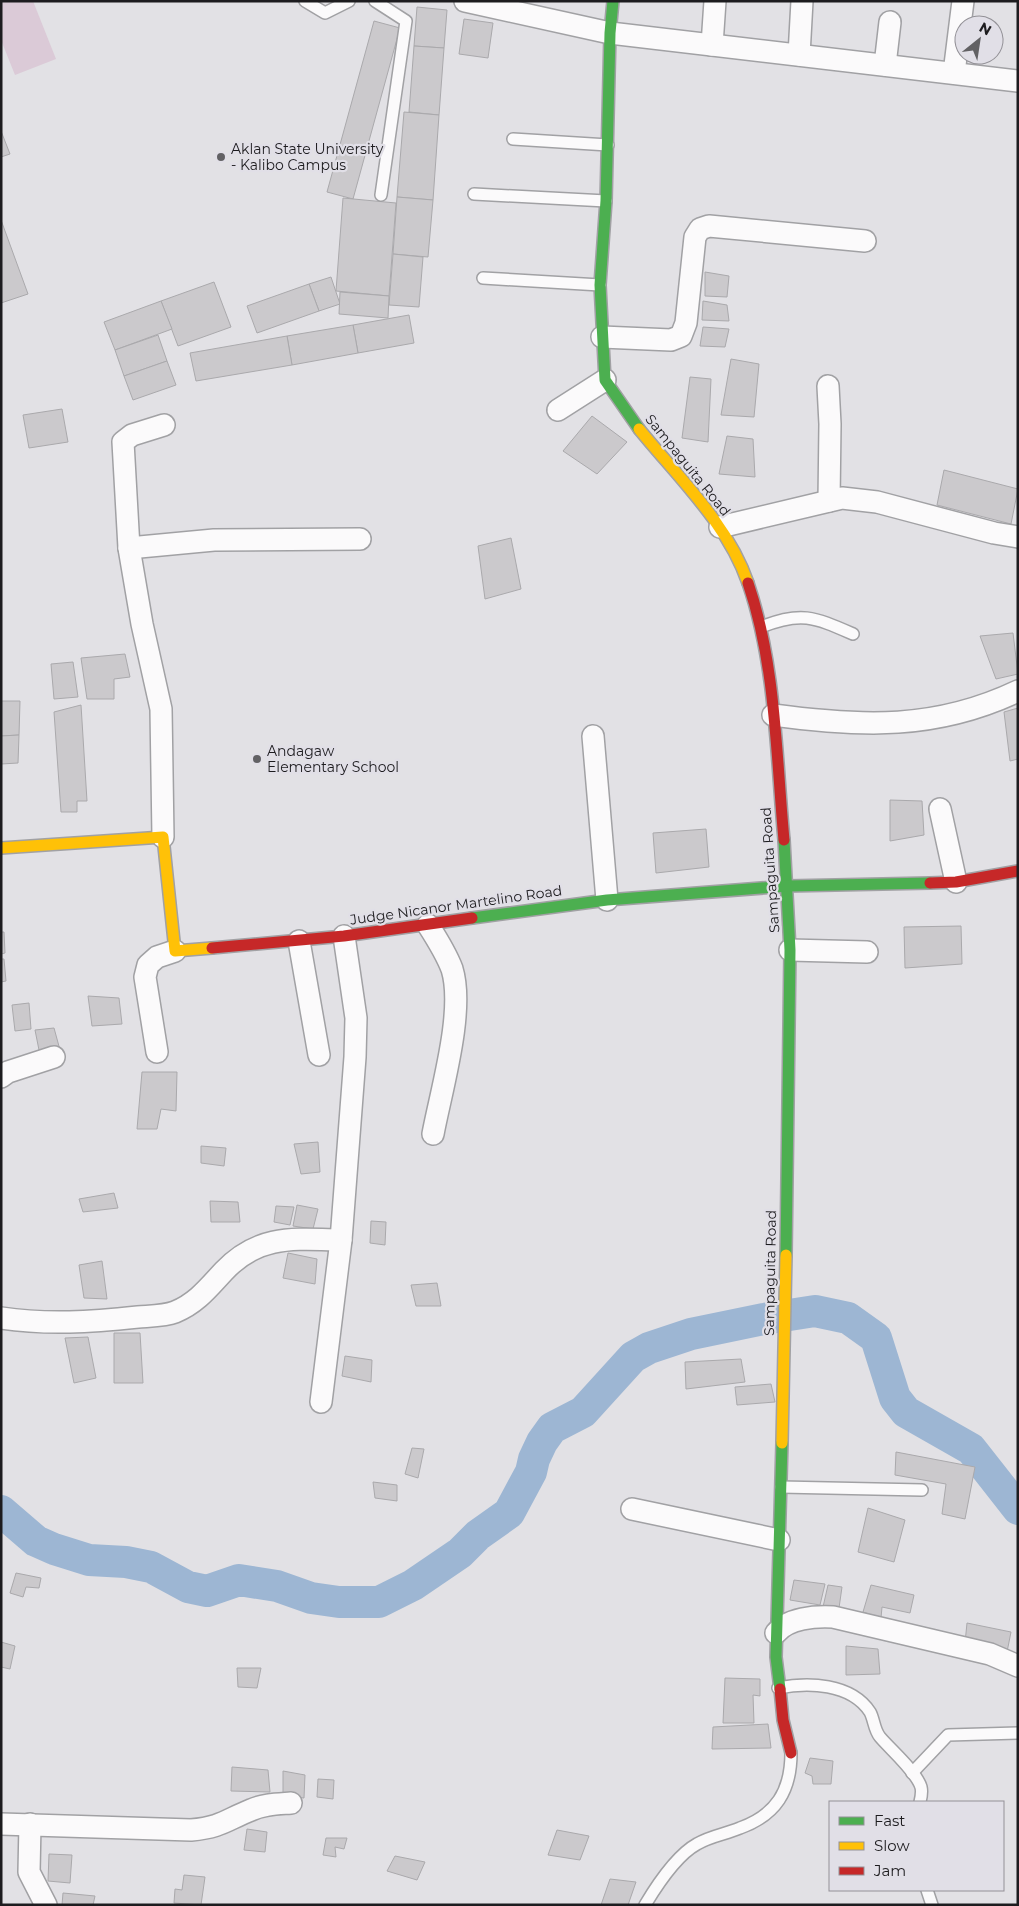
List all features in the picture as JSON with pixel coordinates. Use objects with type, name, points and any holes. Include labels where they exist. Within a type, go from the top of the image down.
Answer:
[{"type":"street","points":[[465,1],[524,8],[610,33],[1018,81]]},
{"type":"street","name":"Sampaguita Road","points":[[613,1],[610,33],[606,201],[600,286],[605,380],[628,416],[720,527],[742,569],[761,627],[774,715],[788,886],[790,950],[785,1325],[776,1633],[778,1688],[791,1753]]},
{"type":"street","points":[[712,45],[715,1]]},
{"type":"street","points":[[800,55],[802,1]]},
{"type":"street","points":[[954,73],[963,1]]},
{"type":"street","points":[[885,65],[890,22]]},
{"type":"street","points":[[602,337],[670,340],[681,336],[686,324],[695,237],[700,229],[709,226],[865,241]]},
{"type":"street","points":[[558,410],[605,380]]},
{"type":"street","points":[[828,386],[830,424],[829,501]]},
{"type":"street","points":[[158,1052],[145,977],[148,965],[157,957],[175,951],[163,837],[161,709],[142,624],[129,548],[123,442],[132,435],[164,425]]},
{"type":"street","points":[[720,527],[842,498],[877,502],[994,533],[1018,536]]},
{"type":"street","points":[[129,548],[214,540],[360,539]]},
{"type":"street","points":[[774,715],[824,722],[868,724],[928,721],[985,706],[1018,691]]},
{"type":"street","points":[[593,736],[607,900]]},
{"type":"street","points":[[940,809],[956,882]]},
{"type":"street","points":[[1,848],[163,837]]},
{"type":"street","name":"Judge Nicanor Martelino Road","points":[[175,951],[344,936],[607,900],[788,886],[956,882],[1018,871]]},
{"type":"street","points":[[428,925],[452,971],[456,998],[450,1044],[433,1134]]},
{"type":"street","points":[[321,1402],[341,1240],[355,1057],[356,1018],[344,936]]},
{"type":"street","points":[[299,941],[319,1055]]},
{"type":"street","points":[[790,950],[867,952]]},
{"type":"street","points":[[1,1077],[8,1072],[54,1057]]},
{"type":"street","points":[[1,1318],[28,1322],[66,1324],[174,1313],[195,1301],[244,1253],[266,1243],[290,1238],[341,1240]]},
{"type":"street","points":[[632,1509],[779,1540]]},
{"type":"street","points":[[776,1633],[783,1625],[818,1616],[833,1617],[990,1654],[1018,1666]]},
{"type":"street","points":[[1,1824],[191,1830],[213,1828],[251,1810],[268,1805],[291,1803]]},
{"type":"street","points":[[30,1824],[29,1872],[46,1905]]},
{"type":"lane","points":[[305,1],[325,13],[349,1]]},
{"type":"lane","points":[[375,1],[406,22],[381,195]]},
{"type":"lane","points":[[512,139],[608,145]]},
{"type":"lane","points":[[474,194],[606,201]]},
{"type":"lane","points":[[483,278],[600,286]]},
{"type":"lane","points":[[761,627],[785,617],[805,617],[828,623],[852,634]]},
{"type":"lane","points":[[781,1487],[922,1490]]},
{"type":"lane","points":[[778,1688],[799,1684],[826,1687],[853,1696],[870,1712],[878,1735],[899,1754],[921,1787],[920,1801]]},
{"type":"lane","points":[[912,1773],[948,1735],[1018,1733]]},
{"type":"lane","points":[[646,1905],[671,1867],[696,1844],[766,1816],[782,1797],[791,1772],[791,1753]]},
{"type":"lane","points":[[927,1891],[932,1905]]},
{"type":"shaded area","points":[[1,1],[33,1],[56,59],[15,75],[1,40]]},
{"type":"building","points":[[417,7],[447,10],[444,48],[414,46]]},
{"type":"building","points":[[464,19],[493,23],[488,58],[459,54]]},
{"type":"building","points":[[374,21],[400,28],[353,199],[327,192]]},
{"type":"building","points":[[414,46],[444,48],[439,115],[409,112]]},
{"type":"building","points":[[404,112],[439,115],[433,200],[397,197]]},
{"type":"building","points":[[1,131],[10,154],[1,157]]},
{"type":"building","points":[[397,197],[433,200],[428,257],[393,254]]},
{"type":"building","points":[[343,198],[396,203],[389,296],[336,291]]},
{"type":"building","points":[[1,220],[28,294],[1,303]]},
{"type":"building","points":[[393,254],[423,257],[419,307],[389,305]]},
{"type":"building","points":[[705,272],[729,276],[727,297],[705,296]]},
{"type":"building","points":[[331,277],[340,304],[319,311],[309,284]]},
{"type":"building","points":[[214,282],[231,327],[178,346],[161,301]]},
{"type":"building","points":[[309,284],[319,311],[257,333],[247,306]]},
{"type":"building","points":[[340,292],[389,296],[388,318],[339,314]]},
{"type":"building","points":[[161,301],[172,329],[115,350],[104,322]]},
{"type":"building","points":[[703,301],[727,305],[729,321],[702,320]]},
{"type":"building","points":[[409,315],[414,343],[358,353],[353,325]]},
{"type":"building","points":[[353,325],[358,353],[292,365],[287,336]]},
{"type":"building","points":[[703,327],[729,329],[725,347],[700,346]]},
{"type":"building","points":[[158,335],[167,361],[124,376],[115,350]]},
{"type":"building","points":[[287,336],[292,365],[196,381],[190,353]]},
{"type":"building","points":[[731,359],[759,364],[754,417],[721,415]]},
{"type":"building","points":[[167,361],[176,385],[133,400],[124,376]]},
{"type":"building","points":[[690,377],[711,379],[708,442],[682,438]]},
{"type":"building","points":[[62,409],[68,442],[29,448],[23,415]]},
{"type":"building","points":[[592,416],[627,442],[597,474],[563,451]]},
{"type":"building","points":[[727,436],[753,439],[755,477],[719,474]]},
{"type":"building","points":[[944,470],[1018,489],[1011,524],[937,505]]},
{"type":"building","points":[[511,538],[521,589],[485,599],[478,546]]},
{"type":"building","points":[[1013,633],[1018,674],[996,679],[980,636]]},
{"type":"building","points":[[125,654],[130,677],[114,679],[114,699],[87,699],[81,658]]},
{"type":"building","points":[[73,662],[78,697],[54,699],[51,664]]},
{"type":"building","points":[[1,701],[20,701],[19,735],[1,736]]},
{"type":"building","points":[[81,705],[87,801],[77,801],[77,812],[61,812],[54,712]]},
{"type":"building","points":[[1018,708],[1018,759],[1010,761],[1004,712]]},
{"type":"building","points":[[19,735],[18,763],[1,764],[1,736]]},
{"type":"building","points":[[890,800],[922,801],[924,835],[890,841]]},
{"type":"building","points":[[706,829],[709,867],[656,873],[653,833]]},
{"type":"building","points":[[961,926],[962,964],[905,968],[904,927]]},
{"type":"building","points":[[1,932],[4,932],[5,953],[1,954]]},
{"type":"building","points":[[1,959],[4,959],[6,981],[1,982]]},
{"type":"building","points":[[88,996],[119,998],[122,1024],[92,1026]]},
{"type":"building","points":[[29,1003],[31,1029],[15,1031],[12,1005]]},
{"type":"building","points":[[54,1028],[60,1050],[40,1055],[35,1030]]},
{"type":"building","points":[[142,1072],[177,1072],[176,1111],[161,1109],[157,1129],[137,1129]]},
{"type":"building","points":[[318,1142],[320,1172],[301,1174],[294,1144]]},
{"type":"building","points":[[201,1146],[226,1148],[224,1166],[201,1163]]},
{"type":"building","points":[[114,1193],[118,1208],[83,1212],[79,1199]]},
{"type":"building","points":[[210,1201],[238,1202],[240,1222],[211,1222]]},
{"type":"building","points":[[297,1205],[318,1209],[313,1229],[293,1226]]},
{"type":"building","points":[[276,1206],[294,1207],[290,1225],[274,1222]]},
{"type":"building","points":[[371,1221],[386,1222],[385,1245],[370,1243]]},
{"type":"building","points":[[288,1253],[317,1259],[315,1284],[283,1278]]},
{"type":"building","points":[[102,1261],[107,1299],[84,1298],[79,1265]]},
{"type":"building","points":[[437,1283],[441,1306],[416,1306],[411,1285]]},
{"type":"building","points":[[114,1333],[140,1333],[143,1383],[114,1383]]},
{"type":"building","points":[[88,1337],[96,1378],[74,1383],[65,1338]]},
{"type":"building","points":[[345,1356],[372,1360],[371,1382],[342,1376]]},
{"type":"building","points":[[741,1359],[745,1382],[686,1389],[685,1362]]},
{"type":"building","points":[[771,1384],[775,1402],[737,1405],[735,1387]]},
{"type":"building","points":[[412,1448],[424,1449],[418,1478],[405,1474]]},
{"type":"building","points":[[896,1452],[975,1467],[965,1519],[942,1514],[946,1484],[895,1475]]},
{"type":"building","points":[[373,1482],[397,1485],[397,1501],[375,1498]]},
{"type":"building","points":[[868,1508],[905,1520],[894,1562],[858,1552]]},
{"type":"building","points":[[16,1573],[41,1578],[39,1588],[26,1587],[23,1597],[10,1593]]},
{"type":"building","points":[[794,1580],[825,1584],[820,1605],[790,1600]]},
{"type":"building","points":[[828,1585],[842,1587],[839,1608],[823,1607]]},
{"type":"building","points":[[871,1585],[914,1595],[910,1613],[882,1607],[881,1618],[863,1612]]},
{"type":"building","points":[[967,1623],[1011,1632],[1006,1657],[965,1643]]},
{"type":"building","points":[[1,1642],[15,1646],[10,1669],[1,1667]]},
{"type":"building","points":[[846,1646],[878,1649],[880,1674],[846,1675]]},
{"type":"building","points":[[237,1668],[261,1668],[257,1688],[238,1687]]},
{"type":"building","points":[[725,1678],[760,1679],[760,1696],[753,1695],[754,1723],[723,1723]]},
{"type":"building","points":[[768,1724],[771,1748],[712,1749],[713,1727]]},
{"type":"building","points":[[810,1758],[833,1761],[831,1784],[813,1784],[812,1776],[805,1773]]},
{"type":"building","points":[[232,1767],[268,1770],[270,1792],[231,1791]]},
{"type":"building","points":[[283,1771],[305,1775],[304,1798],[283,1796]]},
{"type":"building","points":[[318,1779],[334,1780],[333,1799],[317,1797]]},
{"type":"building","points":[[247,1829],[267,1832],[265,1852],[244,1850]]},
{"type":"building","points":[[557,1830],[589,1836],[580,1860],[548,1855]]},
{"type":"building","points":[[326,1838],[347,1838],[344,1849],[335,1847],[336,1857],[323,1855]]},
{"type":"building","points":[[49,1854],[72,1855],[70,1883],[48,1881]]},
{"type":"building","points":[[395,1856],[425,1862],[417,1880],[387,1871]]},
{"type":"building","points":[[184,1875],[205,1877],[201,1905],[174,1903],[175,1889],[182,1890]]},
{"type":"building","points":[[610,1879],[636,1882],[628,1905],[601,1905]]},
{"type":"building","points":[[63,1893],[95,1896],[93,1905],[62,1905]]},
{"type":"waterway","points":[[1,1511],[36,1541],[54,1549],[89,1560],[126,1562],[151,1567],[188,1587],[207,1591],[239,1580],[277,1586],[311,1598],[339,1602],[379,1602],[413,1585],[460,1553],[478,1535],[509,1513],[531,1472],[534,1459],[542,1442],[552,1428],[583,1412],[633,1357],[649,1348],[691,1334],[815,1311],[848,1318],[876,1338],[895,1398],[906,1412],[971,1449],[1018,1509]]},
{"type":"traffic: fast","points":[[613,1],[610,33],[606,201],[600,285],[605,380],[639,429]]},
{"type":"traffic: fast","points":[[784,840],[790,950],[786,1255]]},
{"type":"traffic: fast","points":[[472,918],[607,900],[788,886],[930,883]]},
{"type":"traffic: fast","points":[[780,1689],[776,1657],[782,1443]]},
{"type":"traffic: slow","points":[[639,429],[715,521],[739,561],[748,583]]},
{"type":"traffic: slow","points":[[1,848],[163,837],[175,951],[212,948]]},
{"type":"traffic: slow","points":[[782,1443],[786,1255]]},
{"type":"traffic: jam","points":[[748,583],[757,614],[770,678],[784,840]]},
{"type":"traffic: jam","points":[[930,883],[956,882],[1018,871]]},
{"type":"traffic: jam","points":[[212,948],[344,936],[472,918]]},
{"type":"traffic: jam","points":[[780,1689],[783,1720],[791,1753]]},
{"type":"place","name":"Aklan State University - Kalibo Campus","points":[[221,157]]},
{"type":"place","name":"Andagaw Elementary School","points":[[257,759]]}]
